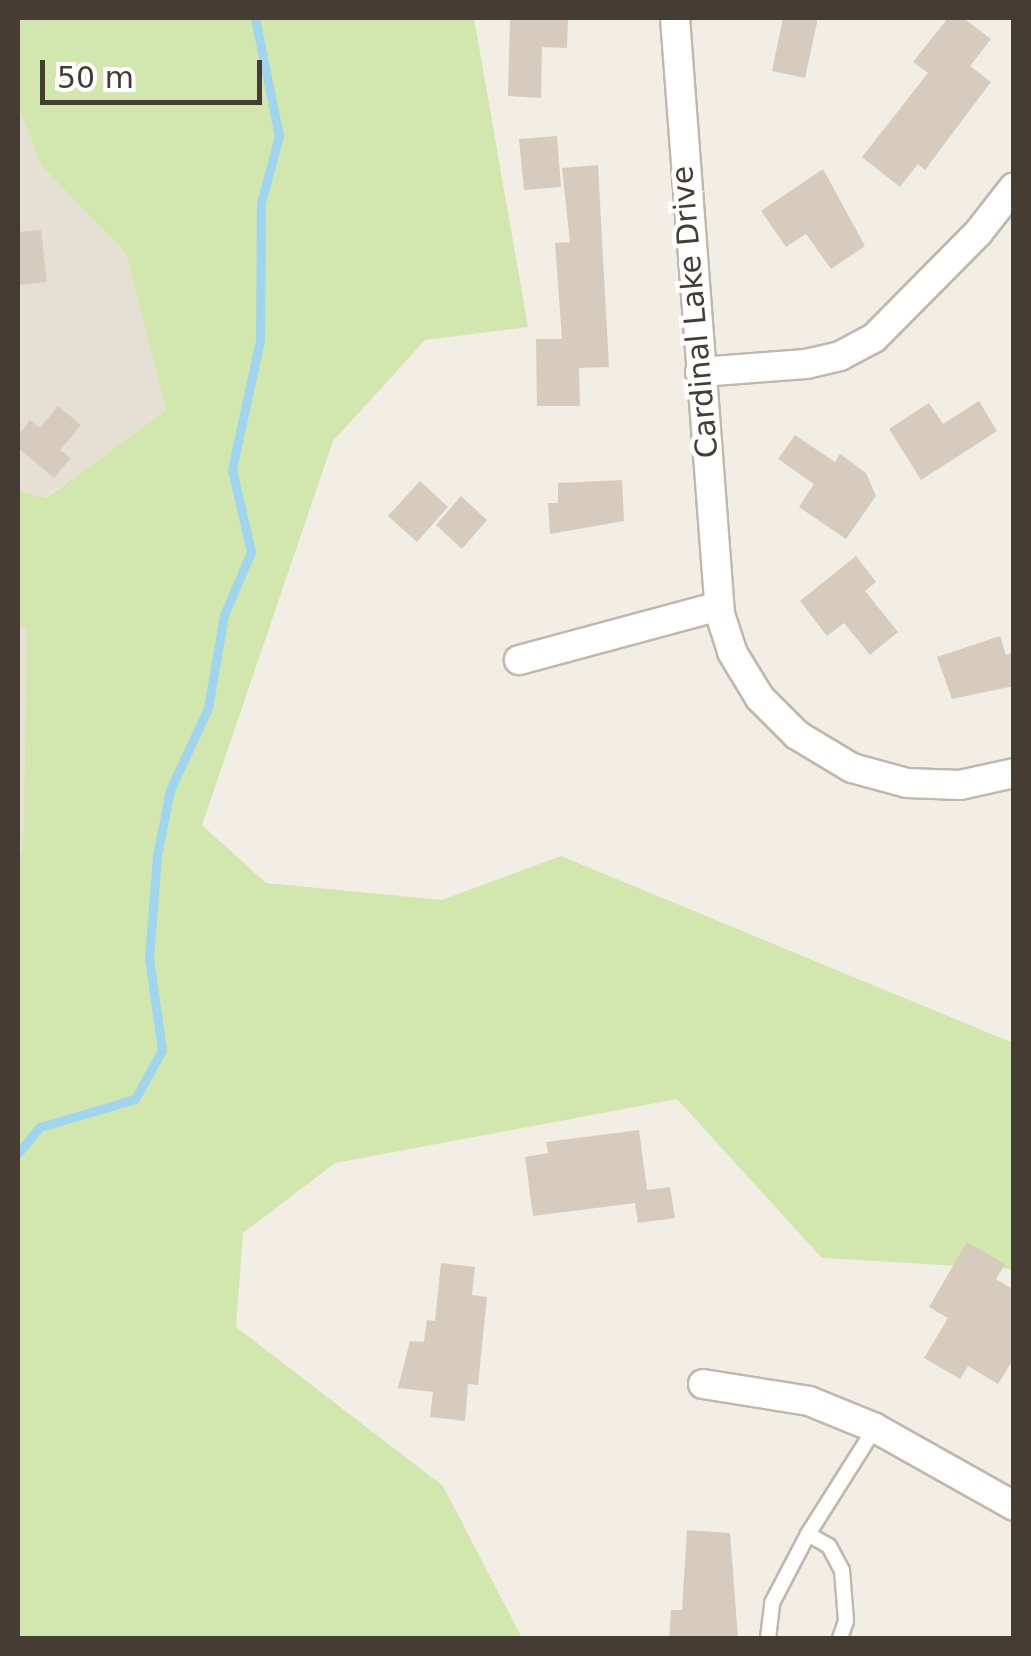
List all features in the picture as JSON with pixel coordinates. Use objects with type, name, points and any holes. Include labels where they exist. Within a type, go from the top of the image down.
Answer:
[{"type":"street","name":"Cardinal Lake Drive","points":[[675,18],[720,606],[732,652],[760,698],[797,735],[852,768],[908,782],[960,785],[1014,773]]},
{"type":"street","points":[[700,372],[806,364],[840,356],[874,338],[978,233],[1014,186]]},
{"type":"street","points":[[519,660],[720,606]]},
{"type":"street","points":[[703,1384],[809,1401],[875,1428],[1014,1506]]},
{"type":"lane","points":[[768,1638],[772,1603],[808,1534],[875,1428]]},
{"type":"lane","points":[[808,1534],[829,1546],[842,1570],[846,1621],[840,1638]]},
{"type":"shaded area","points":[[18,105],[41,165],[126,253],[166,410],[45,498],[18,490]]},
{"type":"shaded area","points":[[18,625],[27,628],[23,849],[18,860]]},
{"type":"green space","points":[[18,18],[474,18],[528,327],[425,340],[333,441],[202,825],[266,883],[442,900],[561,856],[1013,1043],[1013,1269],[822,1258],[677,1099],[335,1163],[243,1233],[236,1327],[443,1486],[522,1638],[18,1638],[18,860],[23,849],[27,628],[18,625],[18,490],[46,498],[166,410],[126,253],[41,165],[18,105]]},
{"type":"building","points":[[510,18],[568,18],[567,48],[542,47],[541,98],[508,96]]},
{"type":"building","points":[[783,18],[818,18],[805,78],[772,71]]},
{"type":"building","points":[[948,18],[963,18],[991,39],[970,66],[991,82],[925,170],[918,164],[900,187],[862,157],[928,73],[913,62]]},
{"type":"building","points":[[557,136],[561,187],[524,190],[519,139]]},
{"type":"building","points":[[598,165],[609,367],[579,368],[580,406],[537,406],[536,339],[562,339],[555,243],[570,242],[562,168]]},
{"type":"building","points":[[823,169],[865,246],[831,269],[806,234],[786,247],[761,211]]},
{"type":"building","points":[[41,230],[47,282],[18,285],[18,232]]},
{"type":"building","points":[[979,401],[997,431],[921,480],[889,429],[929,403],[943,424]]},
{"type":"building","points":[[58,406],[81,425],[60,450],[71,458],[54,478],[18,448],[18,436],[30,420],[40,428]]},
{"type":"building","points":[[795,435],[835,462],[840,454],[866,473],[876,496],[846,539],[799,507],[814,484],[778,459]]},
{"type":"building","points":[[622,480],[624,521],[550,534],[548,503],[558,503],[558,483]]},
{"type":"building","points":[[420,481],[448,507],[417,542],[388,516]]},
{"type":"building","points":[[461,496],[487,520],[462,549],[436,525]]},
{"type":"building","points":[[856,556],[876,582],[865,591],[898,632],[870,655],[844,623],[827,636],[800,601]]},
{"type":"building","points":[[1000,636],[1006,655],[1014,652],[1014,686],[952,699],[937,657]]},
{"type":"building","points":[[639,1130],[647,1190],[670,1187],[675,1218],[638,1223],[635,1203],[533,1216],[525,1157],[548,1153],[546,1142]]},
{"type":"building","points":[[967,1242],[1005,1264],[996,1279],[1014,1290],[1014,1358],[998,1384],[968,1366],[960,1379],[924,1358],[948,1318],[929,1307]]},
{"type":"building","points":[[441,1263],[475,1267],[472,1295],[487,1297],[478,1385],[468,1384],[465,1421],[430,1417],[433,1392],[398,1388],[410,1341],[424,1342],[427,1320],[435,1321]]},
{"type":"building","points":[[687,1530],[730,1533],[738,1638],[669,1638],[671,1610],[682,1610]]},
{"type":"waterway","points":[[18,1153],[40,1127],[135,1099],[162,1050],[149,958],[157,856],[170,790],[208,708],[224,615],[251,552],[232,469],[260,341],[261,203],[279,136],[255,18]]}]
